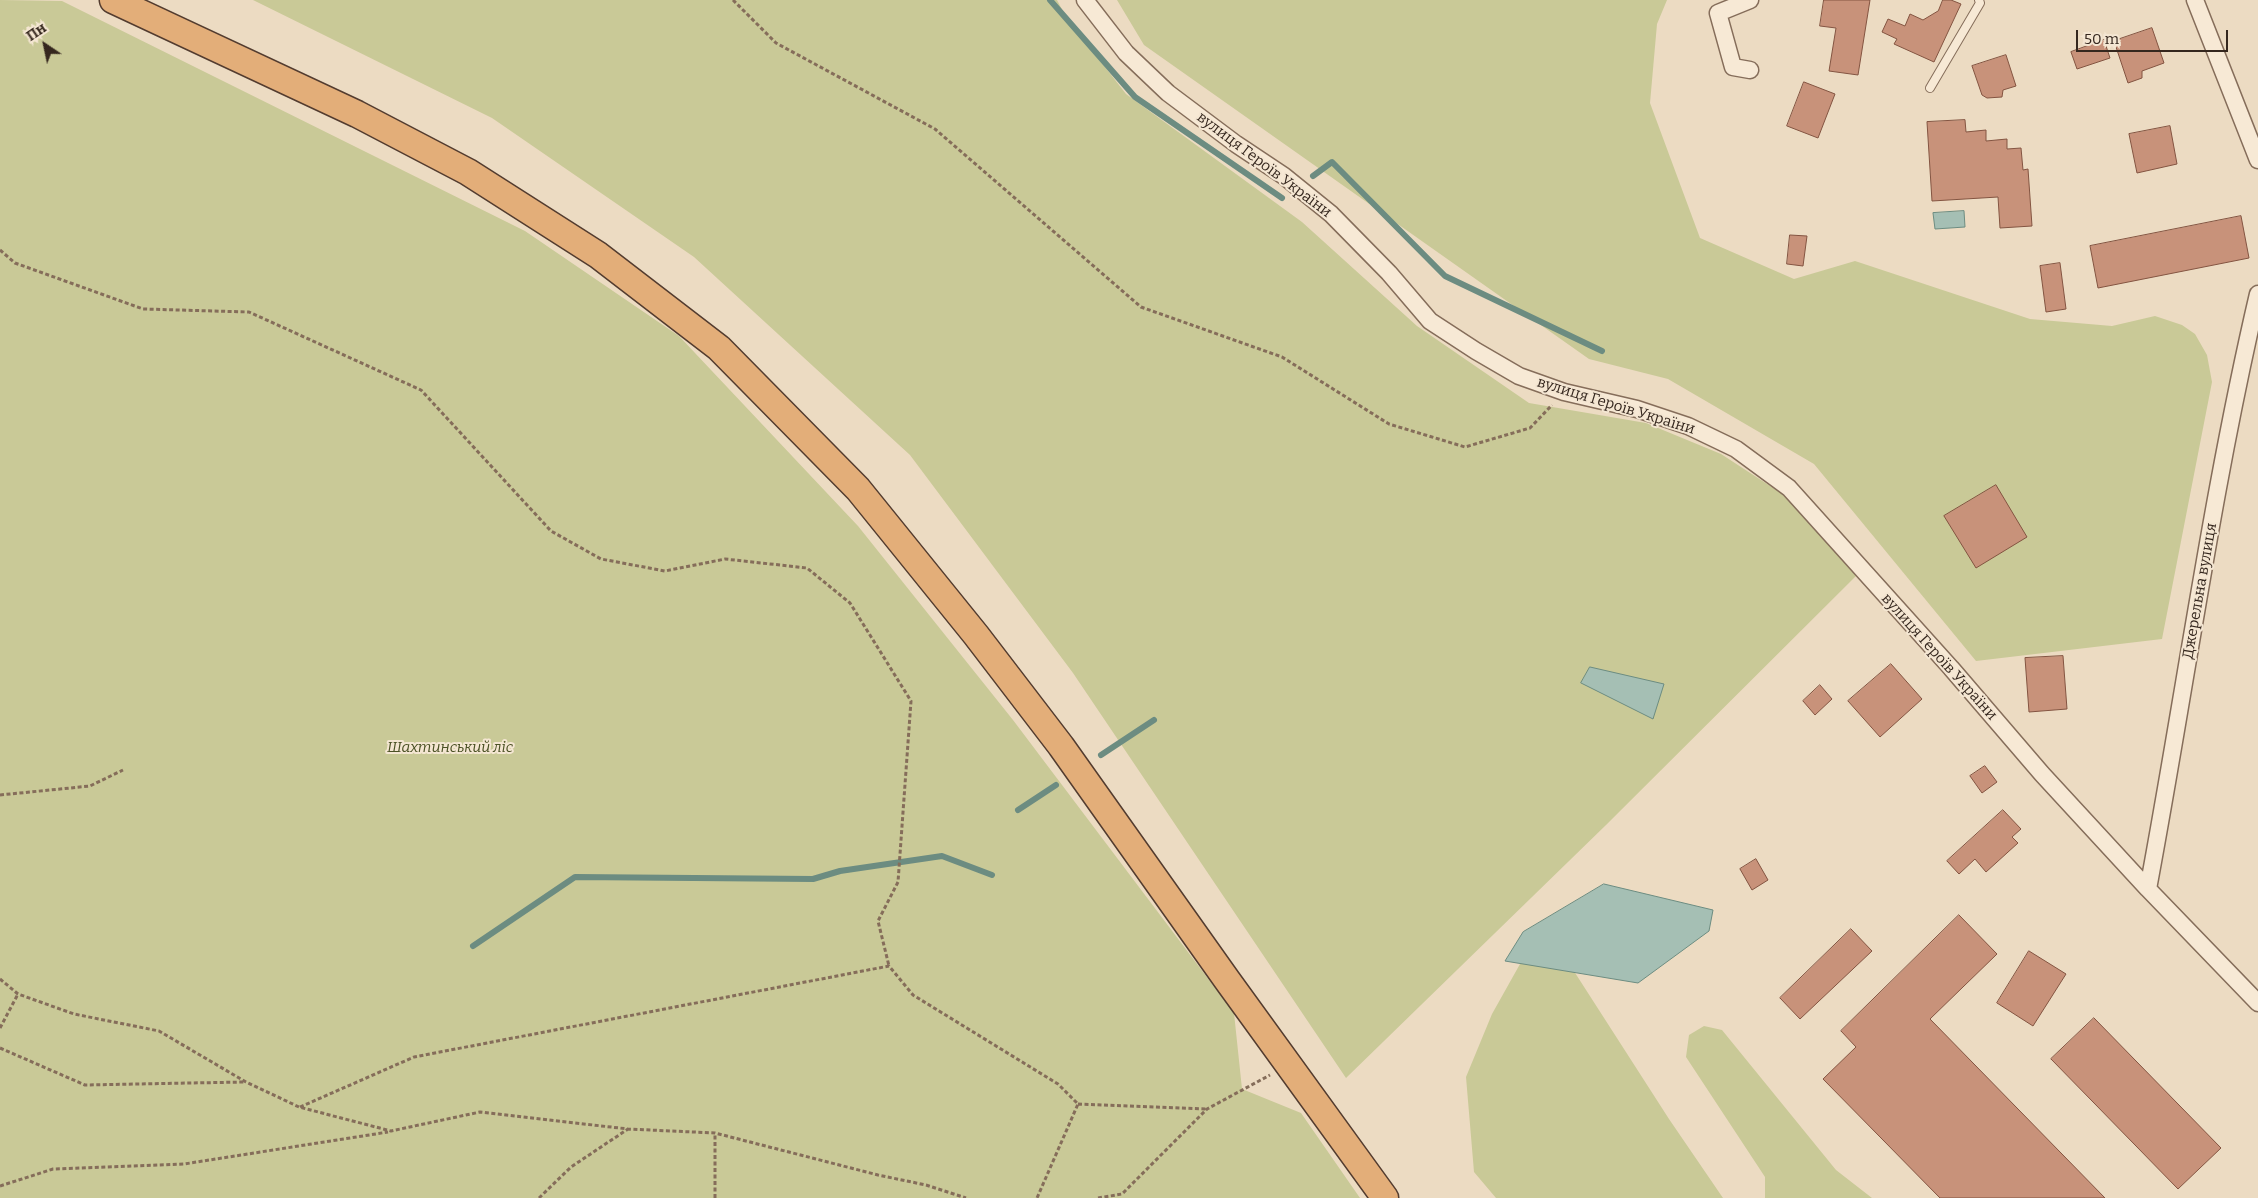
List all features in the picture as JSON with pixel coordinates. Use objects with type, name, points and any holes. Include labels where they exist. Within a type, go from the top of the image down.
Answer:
[{"type":"highway","points":[[113,0],[357,114],[468,172],[598,255],[719,348],[791,418],[894,530],[1061,746],[1288,1065],[1386,1198]]},
{"type":"street","name":"вулиця Героїв України","points":[[1084,0],[1126,53],[1168,92],[1236,144],[1284,176],[1331,214],[1389,273],[1430,321],[1519,376],[1564,392],[1637,409],[1688,426],[1736,449],[1789,488],[1951,668],[2042,774],[2148,889],[2258,1003]]},
{"type":"street","points":[[1750,0],[1716,6],[1733,67],[1750,70]]},
{"type":"street","points":[[2195,0],[2258,160]]},
{"type":"street","name":"Джерельна вулиця","points":[[2148,889],[2174,749],[2207,548],[2239,376],[2258,294]]},
{"type":"lane","points":[[1930,88],[1980,0]]},
{"type":"path","points":[[733,0],[776,43],[935,129],[1142,307],[1282,357],[1389,424],[1465,447],[1530,428],[1564,392]]},
{"type":"path","points":[[0,250],[15,263],[143,309],[249,312],[421,390],[551,531],[601,559],[665,571],[725,559],[807,568],[850,603],[911,701],[898,882],[878,921],[889,966],[913,995],[1058,1084],[1078,1104],[1207,1109]]},
{"type":"path","points":[[0,794],[90,786],[123,770]]},
{"type":"path","points":[[299,1107],[414,1057],[889,966]]},
{"type":"path","points":[[0,979],[18,994],[74,1014],[159,1031],[246,1082],[299,1107],[391,1131]]},
{"type":"path","points":[[0,1028],[18,994]]},
{"type":"path","points":[[0,1048],[85,1085],[246,1082]]},
{"type":"path","points":[[1098,1198],[1122,1196],[1207,1109],[1288,1065]]},
{"type":"path","points":[[1037,1198],[1078,1104]]},
{"type":"path","points":[[0,1186],[54,1169],[184,1164],[391,1131],[480,1112],[628,1129],[715,1133],[870,1173],[926,1185],[966,1198]]},
{"type":"path","points":[[539,1198],[571,1167],[628,1129]]},
{"type":"path","points":[[714,1198],[715,1133]]},
{"type":"green space","name":"Шахтинський ліс","points":[[0,0],[62,1],[525,231],[679,336],[858,526],[1013,720],[1234,1013],[1242,1089],[1301,1113],[1360,1198],[0,1198]]},
{"type":"green space","points":[[253,0],[1057,0],[1066,17],[1126,94],[1302,222],[1417,326],[1529,403],[1646,423],[1721,454],[1784,495],[1856,576],[1606,825],[1346,1078],[1073,673],[910,455],[694,257],[492,118]]},
{"type":"green space","points":[[1117,0],[1667,0],[1657,24],[1650,103],[1700,238],[1794,279],[1855,261],[2030,319],[2112,326],[2155,316],[2182,325],[2195,334],[2207,355],[2212,382],[2162,639],[1976,661],[1814,464],[1668,379],[1589,359],[1144,45]]},
{"type":"green space","points":[[1543,923],[1669,1119],[1723,1198],[1496,1198],[1474,1172],[1466,1077],[1492,1014]]},
{"type":"green space","points":[[1704,1026],[1722,1030],[1836,1170],[1872,1198],[1765,1198],[1765,1177],[1686,1057],[1689,1035]]},
{"type":"shaded area","points":[[1964,211],[1965,227],[1935,229],[1933,213]]},
{"type":"shaded area","points":[[1590,667],[1664,684],[1653,719],[1581,683]]},
{"type":"shaded area","points":[[1604,884],[1713,910],[1709,931],[1638,983],[1505,961],[1523,932]]},
{"type":"building","points":[[1824,0],[1870,0],[1858,75],[1829,71],[1836,28],[1820,26]]},
{"type":"building","points":[[1943,0],[1951,0],[1961,4],[1934,62],[1894,44],[1897,39],[1882,32],[1888,19],[1905,26],[1910,14],[1923,20],[1938,11]]},
{"type":"building","points":[[2152,28],[2164,63],[2142,71],[2142,78],[2128,83],[2114,41]]},
{"type":"building","points":[[2104,40],[2110,58],[2077,69],[2071,52]]},
{"type":"building","points":[[2006,55],[2016,86],[2003,90],[2002,97],[1987,98],[1982,95],[1972,66]]},
{"type":"building","points":[[1804,82],[1835,94],[1818,138],[1787,126]]},
{"type":"building","points":[[1965,120],[1966,132],[1986,130],[1986,141],[2007,139],[2007,149],[2021,148],[2023,170],[2028,169],[2032,226],[2000,228],[1998,197],[1932,201],[1927,122]]},
{"type":"building","points":[[2170,126],[2177,164],[2137,173],[2129,134]]},
{"type":"building","points":[[2241,216],[2249,258],[2098,288],[2090,246]]},
{"type":"building","points":[[1790,235],[1807,236],[1803,266],[1787,264]]},
{"type":"building","points":[[2060,263],[2066,309],[2046,312],[2040,266]]},
{"type":"building","points":[[1996,485],[2027,537],[1976,568],[1944,516]]},
{"type":"building","points":[[2063,656],[2067,709],[2029,712],[2025,658]]},
{"type":"building","points":[[1891,664],[1922,699],[1880,737],[1848,701]]},
{"type":"building","points":[[1820,685],[1832,699],[1815,715],[1803,701]]},
{"type":"building","points":[[1985,766],[1997,782],[1982,793],[1970,776]]},
{"type":"building","points":[[2003,810],[2021,829],[2012,837],[2018,843],[1986,872],[1975,859],[1959,874],[1947,861]]},
{"type":"building","points":[[1756,859],[1768,880],[1752,890],[1740,869]]},
{"type":"building","points":[[1959,915],[1997,954],[1930,1019],[2105,1198],[1940,1198],[1823,1079],[1856,1047],[1841,1031]]},
{"type":"building","points":[[1851,929],[1872,951],[1800,1019],[1780,998]]},
{"type":"building","points":[[2029,951],[2066,974],[2033,1026],[1997,1003]]},
{"type":"building","points":[[2094,1018],[2221,1148],[2178,1189],[2051,1059]]},
{"type":"waterway","points":[[1050,0],[1135,97],[1282,198]]},
{"type":"waterway","points":[[1313,176],[1332,162],[1445,276],[1602,351]]},
{"type":"waterway","points":[[1101,755],[1154,720]]},
{"type":"waterway","points":[[1018,810],[1056,785]]},
{"type":"waterway","points":[[473,946],[575,877],[813,879],[840,871],[942,856],[992,875]]}]
